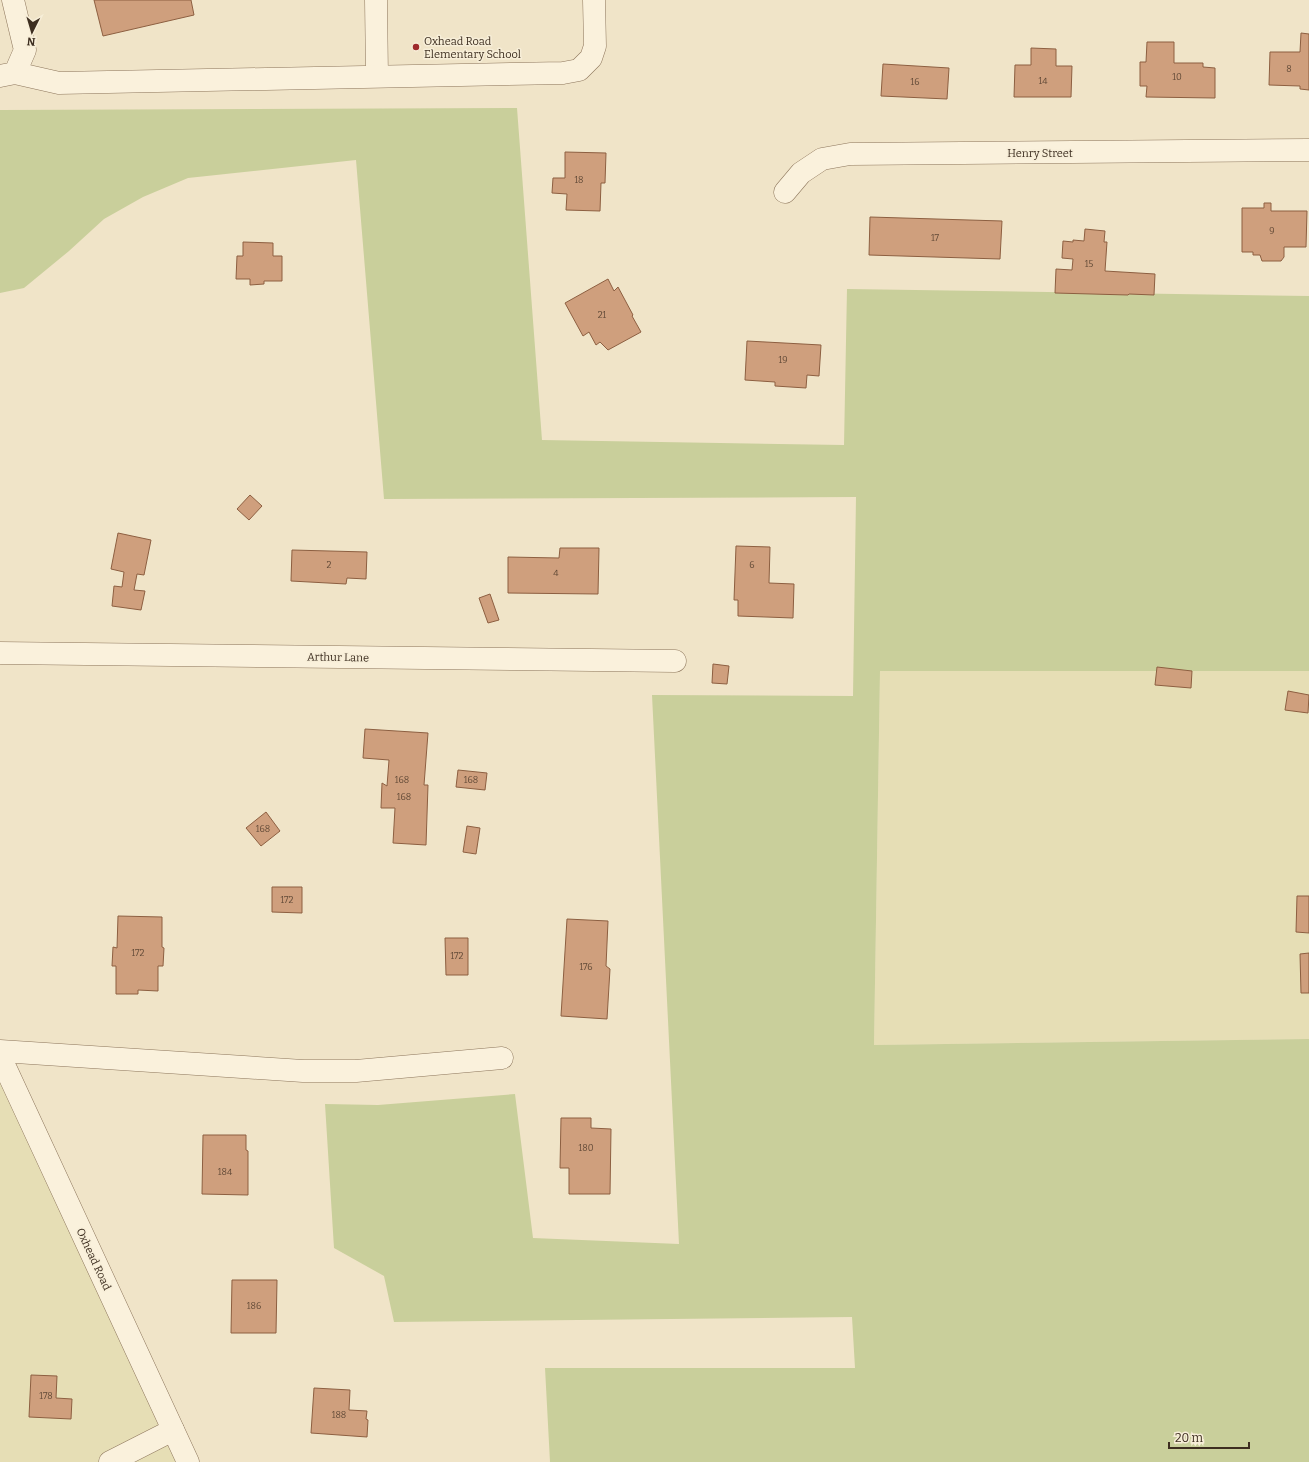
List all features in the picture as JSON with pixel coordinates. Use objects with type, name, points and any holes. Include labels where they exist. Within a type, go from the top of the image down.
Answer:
[{"type":"street","points":[[13,0],[25,50],[8,74],[59,83],[563,73],[580,70],[591,58],[595,46],[594,0]]},
{"type":"street","points":[[376,0],[377,76]]},
{"type":"street","name":"Henry Street","points":[[785,192],[801,173],[822,159],[850,154],[1309,150]]},
{"type":"street","name":"Arthur Lane","points":[[0,652],[676,661]]},
{"type":"street","points":[[0,1051],[303,1071],[356,1071],[502,1058]]},
{"type":"street","name":"Oxhead Road","points":[[0,1056],[188,1462]]},
{"type":"street","points":[[110,1462],[173,1430]]},
{"type":"shaded area","points":[[880,671],[1309,671],[1309,1039],[874,1045]]},
{"type":"shaded area","points":[[0,1056],[188,1462],[0,1462]]},
{"type":"green space","points":[[517,108],[542,440],[844,445],[847,289],[1309,296],[1309,671],[880,671],[874,1045],[1309,1039],[1309,1462],[550,1462],[545,1368],[855,1368],[852,1317],[394,1322],[384,1276],[334,1248],[325,1104],[378,1105],[515,1094],[533,1238],[679,1244],[652,695],[853,696],[856,497],[384,499],[356,160],[188,178],[143,197],[104,219],[69,251],[24,288],[0,293],[0,110]]},
{"type":"building","points":[[94,0],[191,0],[194,15],[103,36]]},
{"type":"building","points":[[1301,33],[1309,34],[1309,90],[1300,89],[1300,86],[1269,85],[1270,52],[1300,52]]},
{"type":"building","points":[[1147,42],[1174,42],[1174,63],[1203,63],[1203,67],[1215,68],[1215,98],[1146,97],[1147,86],[1140,86],[1140,62],[1146,62]]},
{"type":"building","points":[[1031,48],[1056,49],[1056,66],[1072,66],[1071,97],[1014,97],[1015,65],[1031,65]]},
{"type":"building","points":[[883,64],[949,68],[947,99],[881,96]]},
{"type":"building","points":[[565,152],[606,153],[605,183],[601,183],[600,211],[566,210],[567,194],[552,193],[553,178],[565,178]]},
{"type":"building","points":[[1264,203],[1271,203],[1271,211],[1307,211],[1306,247],[1284,247],[1284,257],[1281,261],[1262,261],[1260,255],[1253,255],[1253,252],[1242,252],[1242,208],[1264,208]]},
{"type":"building","points":[[870,217],[1002,221],[1000,259],[869,255]]},
{"type":"building","points":[[1085,229],[1105,231],[1104,242],[1107,242],[1105,271],[1155,274],[1154,295],[1055,293],[1056,269],[1072,270],[1073,259],[1062,258],[1063,241],[1084,241]]},
{"type":"building","points":[[243,242],[273,243],[273,256],[282,256],[282,281],[264,281],[264,284],[250,285],[250,279],[236,279],[237,256],[243,256]]},
{"type":"building","points":[[608,279],[614,291],[618,287],[641,332],[608,350],[600,342],[596,345],[589,332],[583,336],[565,303]]},
{"type":"building","points":[[747,341],[821,345],[819,376],[807,375],[806,388],[775,386],[775,382],[745,380]]},
{"type":"building","points":[[250,495],[262,506],[249,520],[237,509]]},
{"type":"building","points":[[118,533],[151,540],[144,575],[137,574],[134,590],[145,591],[141,610],[112,606],[114,586],[122,587],[124,572],[111,569]]},
{"type":"building","points":[[736,546],[770,547],[769,583],[794,584],[793,618],[738,616],[738,600],[734,600]]},
{"type":"building","points":[[560,548],[599,548],[598,594],[508,593],[508,557],[559,558]]},
{"type":"building","points":[[292,550],[367,552],[366,579],[347,578],[346,584],[291,581]]},
{"type":"building","points":[[490,594],[499,620],[488,623],[479,598]]},
{"type":"building","points":[[713,664],[729,666],[727,684],[712,683]]},
{"type":"building","points":[[1157,667],[1192,671],[1191,688],[1155,685]]},
{"type":"building","points":[[1288,691],[1309,695],[1308,713],[1285,710]]},
{"type":"building","points":[[365,729],[428,733],[424,785],[428,785],[426,845],[393,843],[395,808],[381,808],[382,783],[387,786],[389,760],[363,758]]},
{"type":"building","points":[[458,770],[487,773],[485,790],[456,787]]},
{"type":"building","points":[[266,812],[280,831],[261,846],[246,828]]},
{"type":"building","points":[[467,826],[480,828],[476,854],[463,852]]},
{"type":"building","points":[[272,887],[302,887],[302,913],[272,912]]},
{"type":"building","points":[[1297,896],[1309,896],[1309,933],[1296,932]]},
{"type":"building","points":[[118,916],[162,917],[162,947],[164,948],[163,966],[158,966],[158,991],[138,990],[138,994],[116,994],[116,966],[112,966],[113,947],[117,948]]},
{"type":"building","points":[[567,919],[608,921],[606,966],[610,969],[607,1019],[561,1016]]},
{"type":"building","points":[[445,938],[468,938],[468,975],[446,975]]},
{"type":"building","points":[[1309,953],[1309,993],[1301,993],[1300,954]]},
{"type":"building","points":[[561,1118],[591,1118],[591,1128],[611,1129],[610,1194],[569,1194],[569,1168],[560,1168]]},
{"type":"building","points":[[203,1135],[246,1135],[246,1150],[248,1151],[248,1195],[202,1194]]},
{"type":"building","points":[[232,1280],[277,1280],[276,1333],[231,1333]]},
{"type":"building","points":[[31,1375],[57,1376],[56,1398],[72,1399],[71,1419],[29,1417]]},
{"type":"building","points":[[314,1388],[350,1390],[349,1410],[367,1411],[367,1437],[311,1433]]},
{"type":"place","name":"Oxhead Road Elementary School","points":[[416,47]]}]
